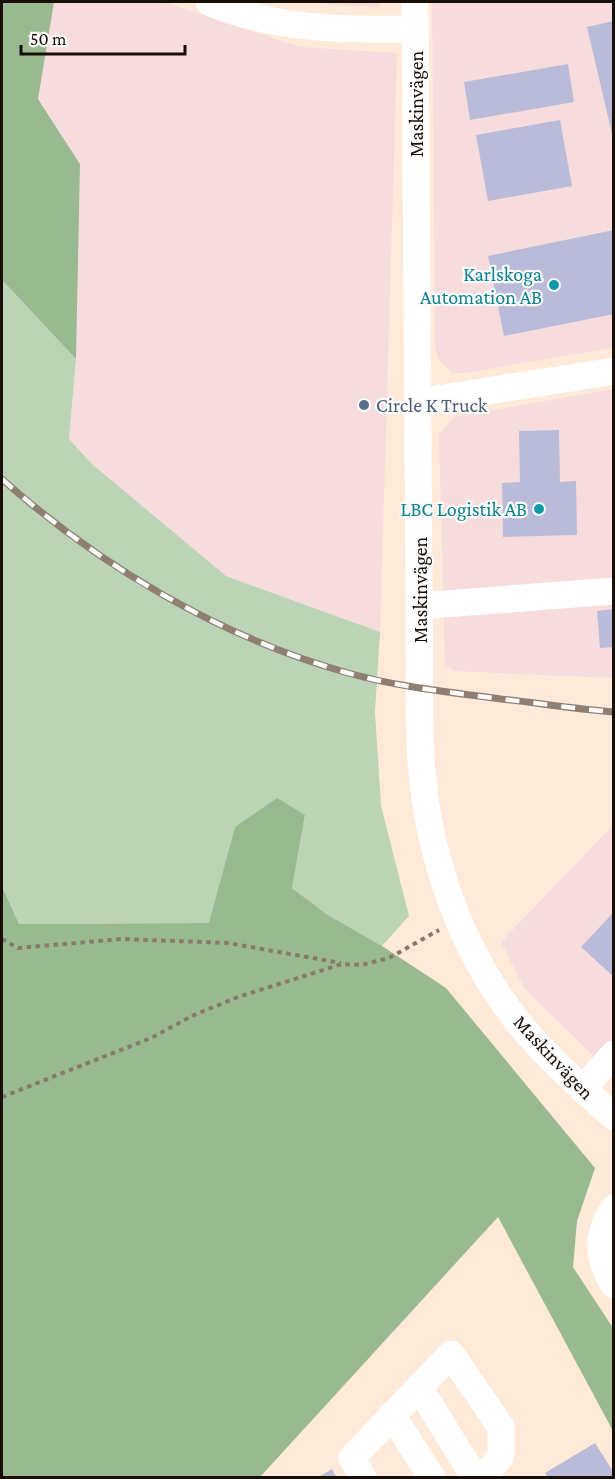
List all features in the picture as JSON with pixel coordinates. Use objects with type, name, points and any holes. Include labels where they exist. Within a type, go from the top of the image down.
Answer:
[{"type":"street","points":[[209,2],[262,20],[304,27],[342,30],[415,28]]},
{"type":"street","name":"Maskinvägen","points":[[415,2],[421,781],[440,868],[458,920],[504,1002],[536,1044],[614,1117]]},
{"type":"street","points":[[418,402],[614,371]]},
{"type":"street","points":[[419,606],[614,591]]},
{"type":"street","points":[[582,1089],[614,1054]]},
{"type":"street","points":[[614,1208],[601,1233],[599,1250],[604,1270],[614,1286]]},
{"type":"street","points":[[363,1478],[352,1458],[451,1354],[501,1426],[501,1456],[483,1478]]},
{"type":"street","points":[[418,1388],[475,1478]]},
{"type":"street","points":[[392,1415],[432,1478]]},
{"type":"path","points":[[2,939],[18,948],[122,939],[228,943],[342,964],[362,965],[389,958],[458,920]]},
{"type":"path","points":[[2,1097],[151,1038],[194,1015],[238,997],[342,964]]},
{"type":"shaded area","points":[[54,2],[163,2],[300,47],[397,53],[380,632],[226,576],[92,464],[69,439],[76,359],[80,164],[38,99]]},
{"type":"shaded area","points":[[295,2],[383,2],[378,7]]},
{"type":"shaded area","points":[[432,2],[613,2],[613,348],[466,373],[452,373],[439,360],[435,347]]},
{"type":"shaded area","points":[[613,389],[613,678],[454,671],[445,664],[439,435],[454,417]]},
{"type":"shaded area","points":[[613,825],[613,1075],[524,988],[501,942]]},
{"type":"green space","points":[[2,2],[54,2],[38,99],[80,164],[76,359],[2,280]]},
{"type":"green space","points":[[2,280],[76,359],[69,439],[92,464],[226,576],[380,632],[375,712],[381,806],[409,916],[382,946],[328,915],[292,888],[305,815],[235,827],[210,923],[19,924],[2,886]]},
{"type":"green space","points":[[277,798],[305,815],[292,888],[328,915],[382,946],[446,988],[595,1168],[577,1221],[573,1267],[613,1328],[613,1431],[498,1217],[260,1477],[2,1477],[2,886],[19,924],[209,923],[235,827]]},
{"type":"building","points":[[614,21],[614,138],[613,138],[587,27]]},
{"type":"building","points":[[568,64],[574,102],[470,120],[464,82]]},
{"type":"building","points":[[560,120],[572,186],[488,201],[476,135]]},
{"type":"building","name":"Karlskoga Automation AB","points":[[614,230],[614,314],[504,336],[488,256]]},
{"type":"building","name":"LBC Logistik AB","points":[[559,430],[560,482],[576,481],[577,535],[503,537],[502,483],[520,482],[519,431]]},
{"type":"building","points":[[614,609],[614,647],[600,648],[597,611]]},
{"type":"building","points":[[614,912],[614,977],[581,947]]},
{"type":"building","points":[[595,1443],[614,1473],[614,1478],[548,1478],[545,1473]]},
{"type":"building","points":[[332,1469],[337,1478],[317,1478]]},
{"type":"railway","points":[[2,479],[40,511],[121,570],[208,619],[300,658],[348,673],[405,686],[614,712]]},
{"type":"place","name":"Karlskoga Automation AB","points":[[554,285]]},
{"type":"place","name":"Circle K Truck","points":[[364,405]]},
{"type":"place","name":"LBC Logistik AB","points":[[539,509]]}]
